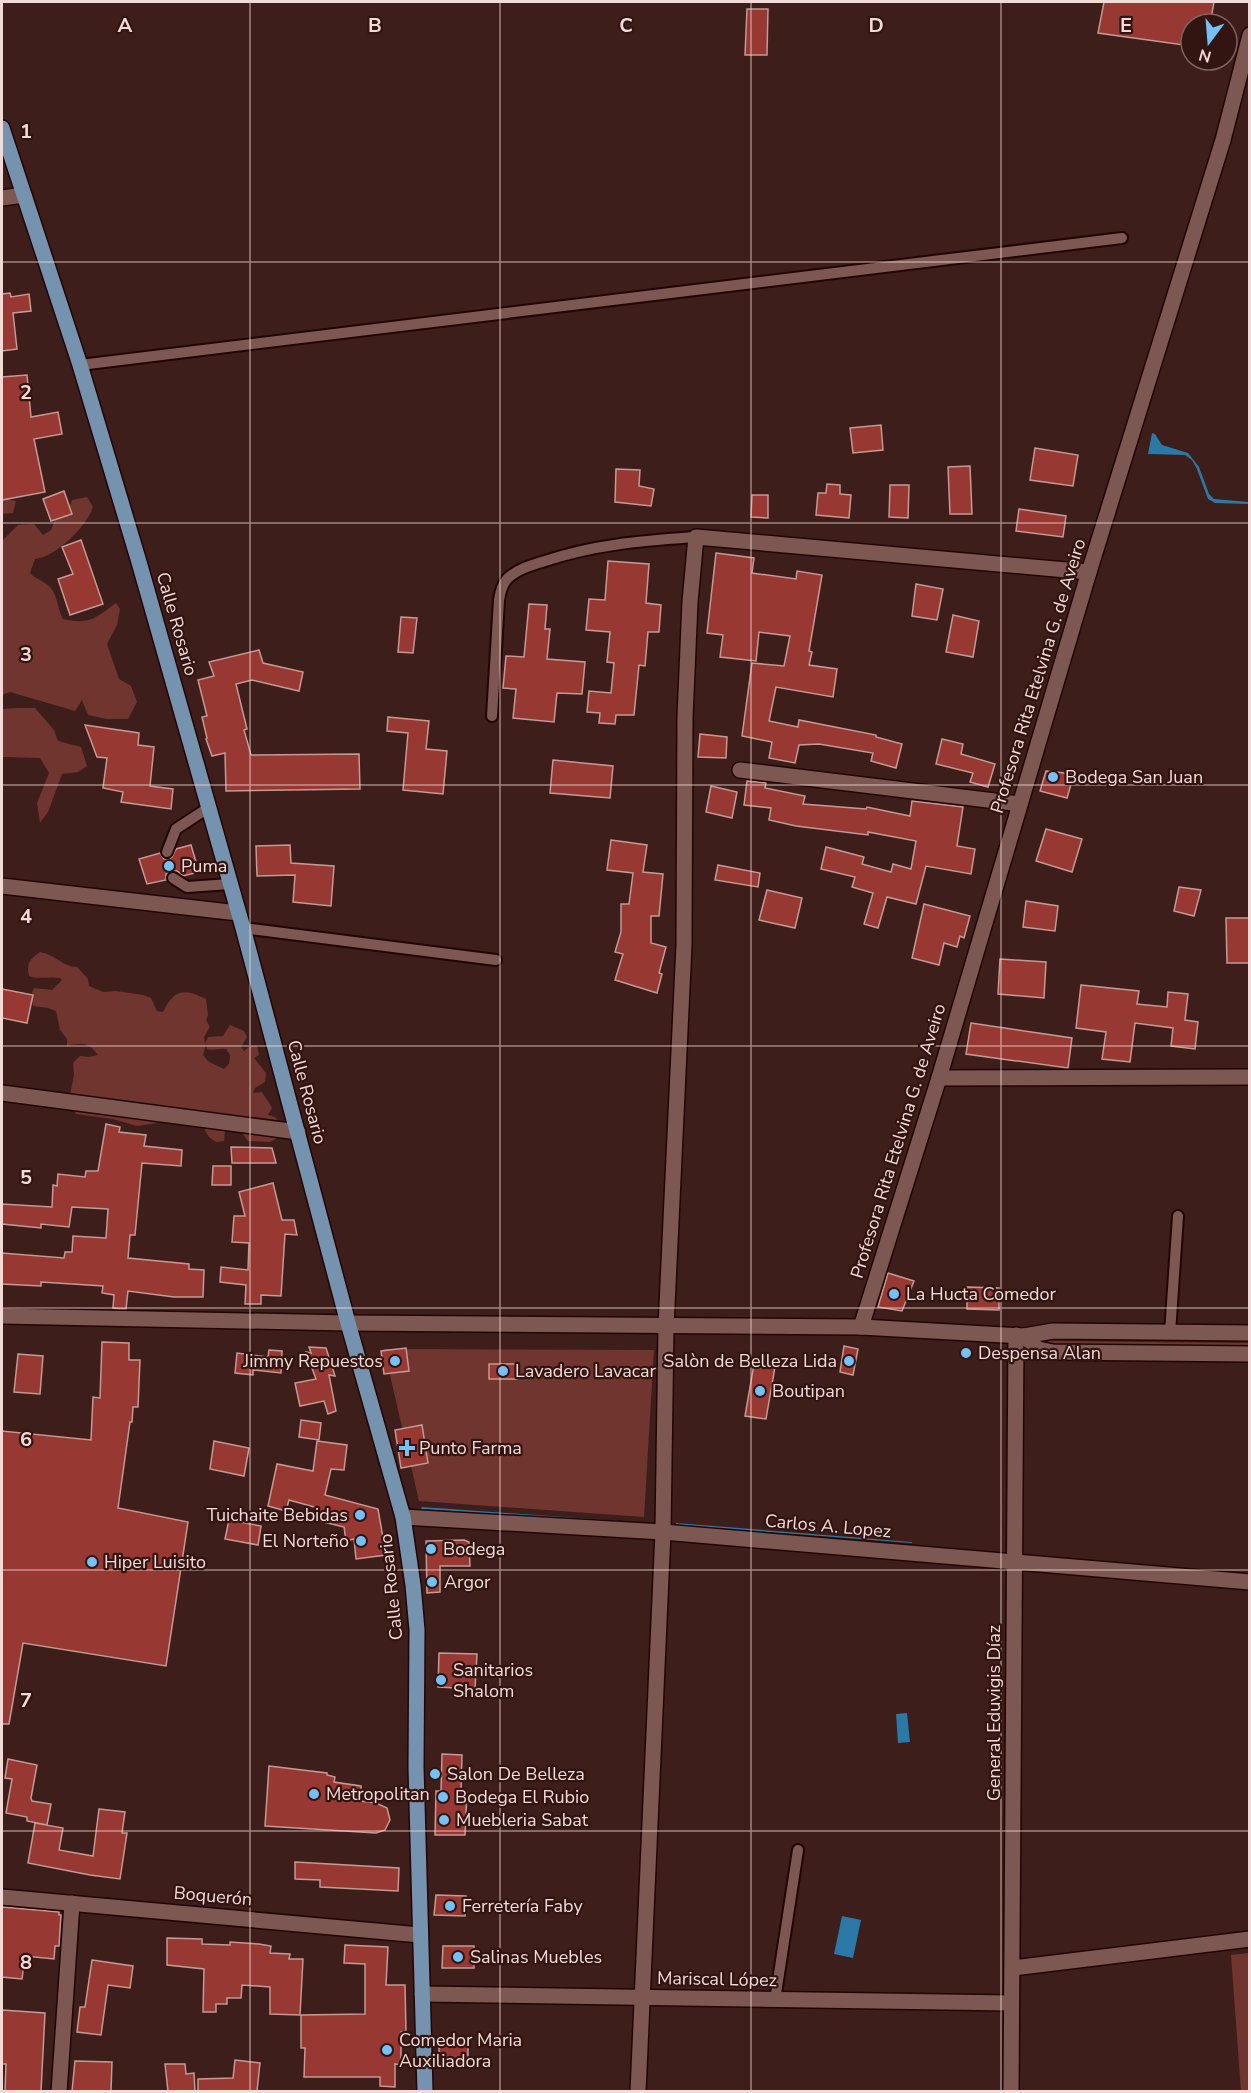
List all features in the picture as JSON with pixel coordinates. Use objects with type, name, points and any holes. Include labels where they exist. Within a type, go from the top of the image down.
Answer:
[{"type":"main road","name":"Calle Rosario","points":[[2,128],[80,365],[243,928],[348,1323],[403,1517],[417,1630],[416,1767],[424,2091]]},
{"type":"street","name":"Profesora Rita Etelvina G. de Aveiro","points":[[861,1327],[939,1078],[1089,573],[1223,141],[1250,35]]},
{"type":"street","points":[[2,198],[24,195]]},
{"type":"street","points":[[638,2091],[663,1532],[666,1327],[684,945],[685,717],[690,602],[696,537],[1089,573]]},
{"type":"street","points":[[740,770],[1020,804]]},
{"type":"street","points":[[2,886],[238,913]]},
{"type":"street","points":[[939,1078],[1250,1077]]},
{"type":"street","points":[[2,1093],[298,1132]]},
{"type":"street","points":[[2,1316],[348,1323],[861,1327],[1020,1336],[1053,1331],[1250,1333]]},
{"type":"street","points":[[1020,1336],[1038,1349],[1053,1352],[1250,1354]]},
{"type":"street","name":"General Eduvigis Díaz","points":[[1011,2091],[1015,1562],[1020,1336]]},
{"type":"street","name":"Carlos A. Lopez","points":[[403,1517],[663,1532],[1250,1582]]},
{"type":"street","name":"Boquerón","points":[[2,1897],[420,1935]]},
{"type":"street","points":[[60,2091],[72,1903]]},
{"type":"street","points":[[1012,1968],[1250,1939]]},
{"type":"street","name":"Mariscal López","points":[[422,1994],[1011,2003]]},
{"type":"lane","points":[[80,365],[1122,238]]},
{"type":"lane","points":[[492,716],[499,600],[501,589],[508,579],[523,568],[573,552],[627,542],[696,537]]},
{"type":"lane","points":[[167,852],[176,829],[208,808]]},
{"type":"lane","points":[[173,878],[187,886],[230,884]]},
{"type":"lane","points":[[243,928],[496,960]]},
{"type":"lane","points":[[1170,1333],[1178,1216]]},
{"type":"lane","points":[[775,2000],[798,1850]]},
{"type":"shaded area","points":[[87,497],[93,507],[78,531],[52,553],[35,559],[30,573],[53,591],[63,619],[86,621],[103,613],[116,603],[120,609],[117,625],[107,644],[119,679],[131,686],[137,702],[128,719],[106,719],[88,715],[82,700],[75,711],[10,692],[2,695],[2,541],[18,525],[34,524],[43,535],[51,530],[56,517],[67,516],[72,500]]},
{"type":"shaded area","points":[[7,499],[16,501],[13,513],[2,514],[2,501]]},
{"type":"shaded area","points":[[35,708],[54,730],[58,741],[81,747],[87,766],[78,772],[62,774],[48,812],[40,823],[37,803],[49,773],[40,758],[3,757],[2,755],[2,709]]},
{"type":"shaded area","points":[[40,952],[77,967],[88,979],[89,986],[103,992],[116,991],[151,998],[157,1011],[163,1012],[171,999],[180,993],[192,993],[206,999],[208,1015],[206,1020],[210,1027],[204,1037],[205,1044],[208,1037],[223,1036],[230,1025],[244,1031],[247,1037],[241,1047],[244,1051],[250,1046],[257,1046],[259,1055],[254,1058],[266,1073],[265,1082],[255,1088],[253,1093],[262,1092],[272,1108],[268,1115],[275,1117],[284,1128],[281,1136],[270,1142],[248,1141],[243,1134],[242,1127],[225,1130],[224,1141],[216,1142],[209,1137],[199,1120],[191,1120],[178,1125],[163,1122],[137,1126],[113,1119],[76,1114],[69,1100],[74,1075],[73,1063],[80,1056],[98,1055],[84,1044],[67,1046],[67,1039],[60,1030],[56,1011],[33,1006],[31,995],[34,988],[52,990],[62,980],[29,976],[31,960]],"holes":[[[206,1044],[207,1049],[226,1049],[230,1055],[229,1064],[224,1069],[209,1062],[203,1055]]]},
{"type":"shaded area","points":[[1049,1341],[1249,1343],[1250,1346],[1049,1344]]},
{"type":"shaded area","points":[[384,1349],[654,1350],[644,1517],[419,1501]]},
{"type":"shaded area","points":[[1249,1953],[1249,2091],[1241,2091],[1231,1955]]},
{"type":"water","points":[[1152,433],[1162,445],[1188,453],[1199,467],[1209,494],[1214,499],[1249,502],[1249,504],[1215,503],[1208,499],[1192,460],[1185,455],[1148,454]]},
{"type":"water","points":[[422,1507],[648,1523],[648,1524],[421,1509]]},
{"type":"water","points":[[676,1523],[912,1542],[912,1543],[676,1525]]},
{"type":"water","points":[[907,1713],[910,1742],[898,1743],[896,1714]]},
{"type":"water","points":[[842,1916],[861,1920],[853,1958],[834,1954]]},
{"type":"building","points":[[1104,2],[1214,2],[1212,12],[1179,12],[1179,44],[1098,33]]},
{"type":"building","points":[[747,9],[768,9],[767,55],[745,55]]},
{"type":"building","points":[[10,293],[11,297],[29,294],[31,311],[13,313],[17,349],[2,351],[2,294]]},
{"type":"building","points":[[27,375],[31,417],[58,412],[62,434],[34,439],[45,492],[2,500],[2,377]]},
{"type":"building","points":[[881,425],[883,450],[853,453],[850,428]]},
{"type":"building","points":[[1035,448],[1078,455],[1073,486],[1030,480]]},
{"type":"building","points":[[970,466],[972,514],[950,514],[948,467]]},
{"type":"building","points":[[616,469],[640,470],[639,486],[654,489],[651,506],[615,502]]},
{"type":"building","points":[[827,484],[840,485],[840,494],[851,495],[849,518],[816,515],[818,493],[826,493]]},
{"type":"building","points":[[890,485],[909,485],[908,518],[889,517]]},
{"type":"building","points":[[64,491],[72,514],[51,521],[43,499]]},
{"type":"building","points":[[752,495],[768,495],[768,518],[751,517]]},
{"type":"building","points":[[1019,509],[1066,516],[1063,537],[1016,531]]},
{"type":"building","points":[[81,540],[103,604],[70,615],[58,579],[73,574],[62,547]]},
{"type":"building","points":[[716,553],[754,558],[752,573],[796,579],[797,571],[822,575],[809,651],[812,652],[809,665],[837,669],[833,697],[776,687],[769,721],[798,727],[799,720],[876,735],[876,737],[902,744],[896,768],[871,761],[873,753],[819,744],[799,745],[795,763],[769,758],[772,742],[742,736],[752,663],[784,666],[790,636],[759,632],[756,661],[720,657],[723,635],[707,633]]},
{"type":"building","points":[[608,561],[649,564],[646,603],[661,605],[659,632],[648,632],[645,666],[639,665],[634,715],[616,715],[615,724],[599,723],[600,713],[587,712],[589,691],[611,693],[614,663],[607,662],[610,632],[586,630],[589,599],[605,600]]},
{"type":"building","points":[[916,584],[943,589],[937,620],[912,616]]},
{"type":"building","points":[[529,604],[547,605],[545,629],[550,629],[547,659],[585,662],[582,694],[557,693],[554,722],[513,718],[516,689],[503,688],[506,656],[524,657]]},
{"type":"building","points":[[953,615],[979,621],[973,657],[946,652]]},
{"type":"building","points":[[401,617],[417,618],[413,653],[398,652]]},
{"type":"building","points":[[259,650],[263,663],[303,672],[299,691],[252,680],[236,684],[251,755],[359,754],[360,789],[226,791],[225,753],[212,756],[206,739],[202,717],[207,716],[198,680],[214,676],[209,662]]},
{"type":"building","points":[[388,717],[429,721],[426,749],[447,751],[443,794],[403,790],[408,733],[387,731]]},
{"type":"building","points":[[85,725],[139,733],[138,745],[154,747],[150,786],[173,789],[171,809],[121,802],[123,792],[103,788],[107,758],[97,757]]},
{"type":"building","points":[[700,734],[727,737],[726,758],[698,757]]},
{"type":"building","points":[[942,739],[963,744],[961,754],[995,764],[988,787],[970,782],[973,773],[936,764]]},
{"type":"building","points":[[553,760],[613,766],[610,798],[550,793]]},
{"type":"building","points":[[1046,771],[1074,774],[1067,798],[1040,791]]},
{"type":"building","points":[[747,781],[766,783],[765,788],[805,796],[803,804],[866,809],[867,807],[910,816],[912,801],[963,807],[957,846],[975,849],[971,874],[926,866],[916,904],[887,897],[878,928],[864,924],[873,893],[852,887],[855,877],[821,869],[826,847],[864,857],[862,864],[891,872],[893,864],[911,869],[916,841],[868,832],[868,835],[796,826],[769,820],[771,808],[744,805]]},
{"type":"building","points":[[711,786],[737,792],[732,818],[706,812]]},
{"type":"building","points":[[1046,829],[1082,839],[1072,872],[1036,861]]},
{"type":"building","points":[[611,840],[647,845],[643,872],[663,874],[659,916],[651,916],[651,943],[666,947],[659,973],[662,974],[657,993],[615,980],[623,954],[615,952],[621,932],[621,904],[629,904],[633,873],[607,870]]},
{"type":"building","name":"Puma","points":[[191,845],[199,872],[183,876],[177,871],[170,871],[166,874],[166,880],[147,884],[139,859],[160,853],[164,859],[169,859],[176,849]]},
{"type":"building","points":[[290,845],[291,863],[334,866],[331,906],[293,902],[295,875],[257,876],[256,846]]},
{"type":"building","points":[[718,865],[760,873],[758,887],[715,880]]},
{"type":"building","points":[[1179,887],[1201,890],[1194,916],[1174,911]]},
{"type":"building","points":[[767,890],[802,898],[795,928],[759,920]]},
{"type":"building","points":[[1026,901],[1058,906],[1055,931],[1023,927]]},
{"type":"building","points":[[924,904],[970,916],[964,938],[960,936],[957,947],[944,943],[939,965],[912,958]]},
{"type":"building","points":[[1226,918],[1250,918],[1250,963],[1227,963]]},
{"type":"building","points":[[1000,959],[1046,962],[1044,998],[998,994]]},
{"type":"building","points":[[1081,985],[1139,991],[1137,1004],[1167,1007],[1168,992],[1188,994],[1185,1020],[1198,1022],[1195,1049],[1171,1046],[1173,1028],[1135,1023],[1130,1062],[1102,1059],[1106,1032],[1076,1028]]},
{"type":"building","points":[[2,989],[33,995],[27,1023],[2,1018]]},
{"type":"building","points":[[971,1023],[1072,1038],[1068,1068],[966,1054]]},
{"type":"building","points":[[106,1124],[120,1127],[119,1132],[146,1135],[144,1146],[182,1150],[181,1166],[142,1163],[135,1235],[130,1235],[128,1258],[189,1264],[189,1269],[204,1270],[203,1297],[174,1297],[128,1291],[126,1309],[120,1309],[113,1308],[114,1295],[102,1293],[103,1286],[41,1282],[41,1286],[2,1284],[2,1253],[64,1258],[65,1252],[72,1252],[73,1236],[106,1238],[108,1209],[72,1207],[69,1227],[41,1224],[41,1228],[2,1224],[2,1204],[52,1207],[53,1185],[57,1186],[58,1174],[85,1177],[86,1171],[98,1171]]},
{"type":"building","points":[[231,1147],[272,1148],[276,1163],[232,1163]]},
{"type":"building","points":[[213,1166],[231,1166],[231,1185],[212,1185]]},
{"type":"building","points":[[273,1183],[282,1220],[294,1220],[297,1235],[285,1234],[281,1296],[261,1295],[261,1304],[245,1304],[246,1285],[220,1282],[221,1267],[248,1270],[249,1243],[232,1242],[234,1216],[245,1216],[239,1192]]},
{"type":"building","name":"La Hucta Comedor","points":[[888,1273],[914,1281],[902,1311],[878,1307]]},
{"type":"building","points":[[967,1287],[999,1288],[999,1310],[967,1309]]},
{"type":"building","name":"Hiper Luisito","points":[[102,1342],[129,1343],[129,1360],[140,1360],[138,1407],[133,1407],[132,1422],[130,1422],[118,1508],[188,1522],[166,1666],[23,1643],[9,1724],[2,1724],[2,1431],[91,1440],[93,1397],[100,1398]]},
{"type":"building","name":"Salòn de Belleza Lida","points":[[844,1346],[858,1349],[853,1375],[840,1372]]},
{"type":"building","points":[[309,1347],[326,1348],[335,1376],[329,1375],[336,1411],[328,1414],[324,1401],[300,1406],[295,1383],[316,1379],[306,1352],[311,1353]]},
{"type":"building","name":"Jimmy Repuestos","points":[[406,1348],[409,1371],[384,1374],[381,1351]]},
{"type":"building","points":[[269,1350],[282,1351],[281,1373],[253,1370],[253,1375],[235,1373],[237,1353],[268,1357]]},
{"type":"building","points":[[18,1354],[43,1356],[40,1394],[14,1392]]},
{"type":"building","name":"Lavadero Lavacar","points":[[489,1364],[518,1364],[517,1379],[489,1379]]},
{"type":"building","name":"Boutipan","points":[[754,1364],[775,1367],[766,1419],[745,1416]]},
{"type":"building","points":[[301,1420],[321,1423],[319,1440],[299,1437]]},
{"type":"building","points":[[422,1425],[428,1463],[401,1468],[395,1430]]},
{"type":"building","points":[[214,1441],[249,1448],[244,1476],[210,1469]]},
{"type":"building","points":[[317,1441],[347,1445],[344,1470],[331,1469],[325,1495],[378,1509],[386,1555],[356,1559],[354,1539],[346,1541],[344,1527],[315,1520],[318,1508],[289,1500],[286,1511],[268,1506],[277,1464],[313,1471]]},
{"type":"building","points":[[229,1520],[261,1526],[258,1545],[225,1539]]},
{"type":"building","points":[[464,1540],[469,1542],[470,1566],[440,1566],[440,1592],[427,1593],[426,1541]]},
{"type":"building","points":[[439,1653],[477,1654],[475,1689],[438,1687]]},
{"type":"building","points":[[442,1754],[462,1755],[461,1792],[467,1792],[465,1835],[435,1835],[436,1791],[441,1791]]},
{"type":"building","points":[[8,1759],[37,1765],[31,1798],[32,1801],[51,1804],[47,1825],[27,1821],[27,1817],[6,1813],[12,1779],[5,1778]]},
{"type":"building","name":"Metropolitan","points":[[269,1766],[327,1773],[335,1777],[334,1782],[361,1786],[361,1801],[376,1803],[387,1808],[390,1820],[385,1830],[376,1833],[265,1826]]},
{"type":"building","points":[[99,1809],[125,1812],[122,1833],[127,1833],[120,1879],[28,1863],[35,1823],[63,1828],[59,1850],[93,1856]]},
{"type":"building","points":[[295,1862],[399,1868],[398,1891],[320,1887],[320,1880],[295,1879]]},
{"type":"building","name":"Ferretería Faby","points":[[436,1895],[466,1896],[465,1916],[434,1915]]},
{"type":"building","points":[[2,1907],[59,1912],[61,1915],[59,1946],[55,1946],[54,1959],[25,1956],[22,1979],[2,1977]]},
{"type":"building","points":[[167,1938],[202,1939],[202,1944],[230,1945],[230,1942],[259,1944],[271,1946],[270,1953],[290,1954],[289,1959],[303,1959],[300,2015],[270,2014],[270,1987],[242,1985],[241,1998],[227,1998],[227,2004],[216,2004],[216,2012],[203,2012],[204,1969],[167,1965]]},
{"type":"building","points":[[345,1945],[388,1947],[386,1985],[405,1985],[406,2032],[401,2032],[401,2065],[395,2064],[395,2087],[380,2086],[380,2077],[304,2077],[305,2048],[301,2048],[301,2015],[365,2014],[365,1964],[344,1963]]},
{"type":"building","name":"Salinas Muebles","points":[[443,1946],[474,1946],[474,1968],[442,1968]]},
{"type":"building","points":[[92,1960],[133,1966],[130,1988],[108,1985],[101,2035],[77,2032],[80,2007],[85,2007]]},
{"type":"building","points":[[2,2010],[45,2013],[41,2091],[5,2091],[6,2064],[2,2064]]},
{"type":"building","points":[[468,2043],[468,2064],[439,2065],[439,2044]]},
{"type":"building","points":[[235,2060],[260,2063],[257,2091],[198,2091],[198,2079],[233,2078]]},
{"type":"building","points":[[75,2061],[112,2062],[111,2091],[72,2091]]},
{"type":"building","points":[[165,2064],[185,2064],[186,2074],[194,2073],[195,2091],[168,2091]]},
{"type":"place","name":"Bodega San Juan","points":[[1053,777]]},
{"type":"place","name":"Puma","points":[[169,866]]},
{"type":"place","name":"La Hucta Comedor","points":[[894,1294]]},
{"type":"place","name":"Despensa Alan","points":[[966,1353]]},
{"type":"place","name":"Jimmy Repuestos","points":[[395,1361]]},
{"type":"place","name":"Salòn de Belleza Lida","points":[[849,1361]]},
{"type":"place","name":"Lavadero Lavacar","points":[[503,1371]]},
{"type":"place","name":"Boutipan","points":[[760,1391]]},
{"type":"place","name":"Punto Farma","points":[[407,1448]]},
{"type":"place","name":"Tuichaite Bebidas","points":[[360,1515]]},
{"type":"place","name":"El Norteño","points":[[361,1541]]},
{"type":"place","name":"Bodega","points":[[431,1549]]},
{"type":"place","name":"Hiper Luisito","points":[[92,1562]]},
{"type":"place","name":"Argor","points":[[432,1582]]},
{"type":"place","name":"Sanitarios Shalom","points":[[441,1680]]},
{"type":"place","name":"Salon De Belleza","points":[[435,1774]]},
{"type":"place","name":"Metropolitan","points":[[314,1794]]},
{"type":"place","name":"Bodega El Rubio","points":[[443,1797]]},
{"type":"place","name":"Muebleria Sabat","points":[[444,1820]]},
{"type":"place","name":"Ferretería Faby","points":[[450,1906]]},
{"type":"place","name":"Salinas Muebles","points":[[458,1957]]},
{"type":"place","name":"Comedor Maria Auxiliadora","points":[[387,2050]]}]
